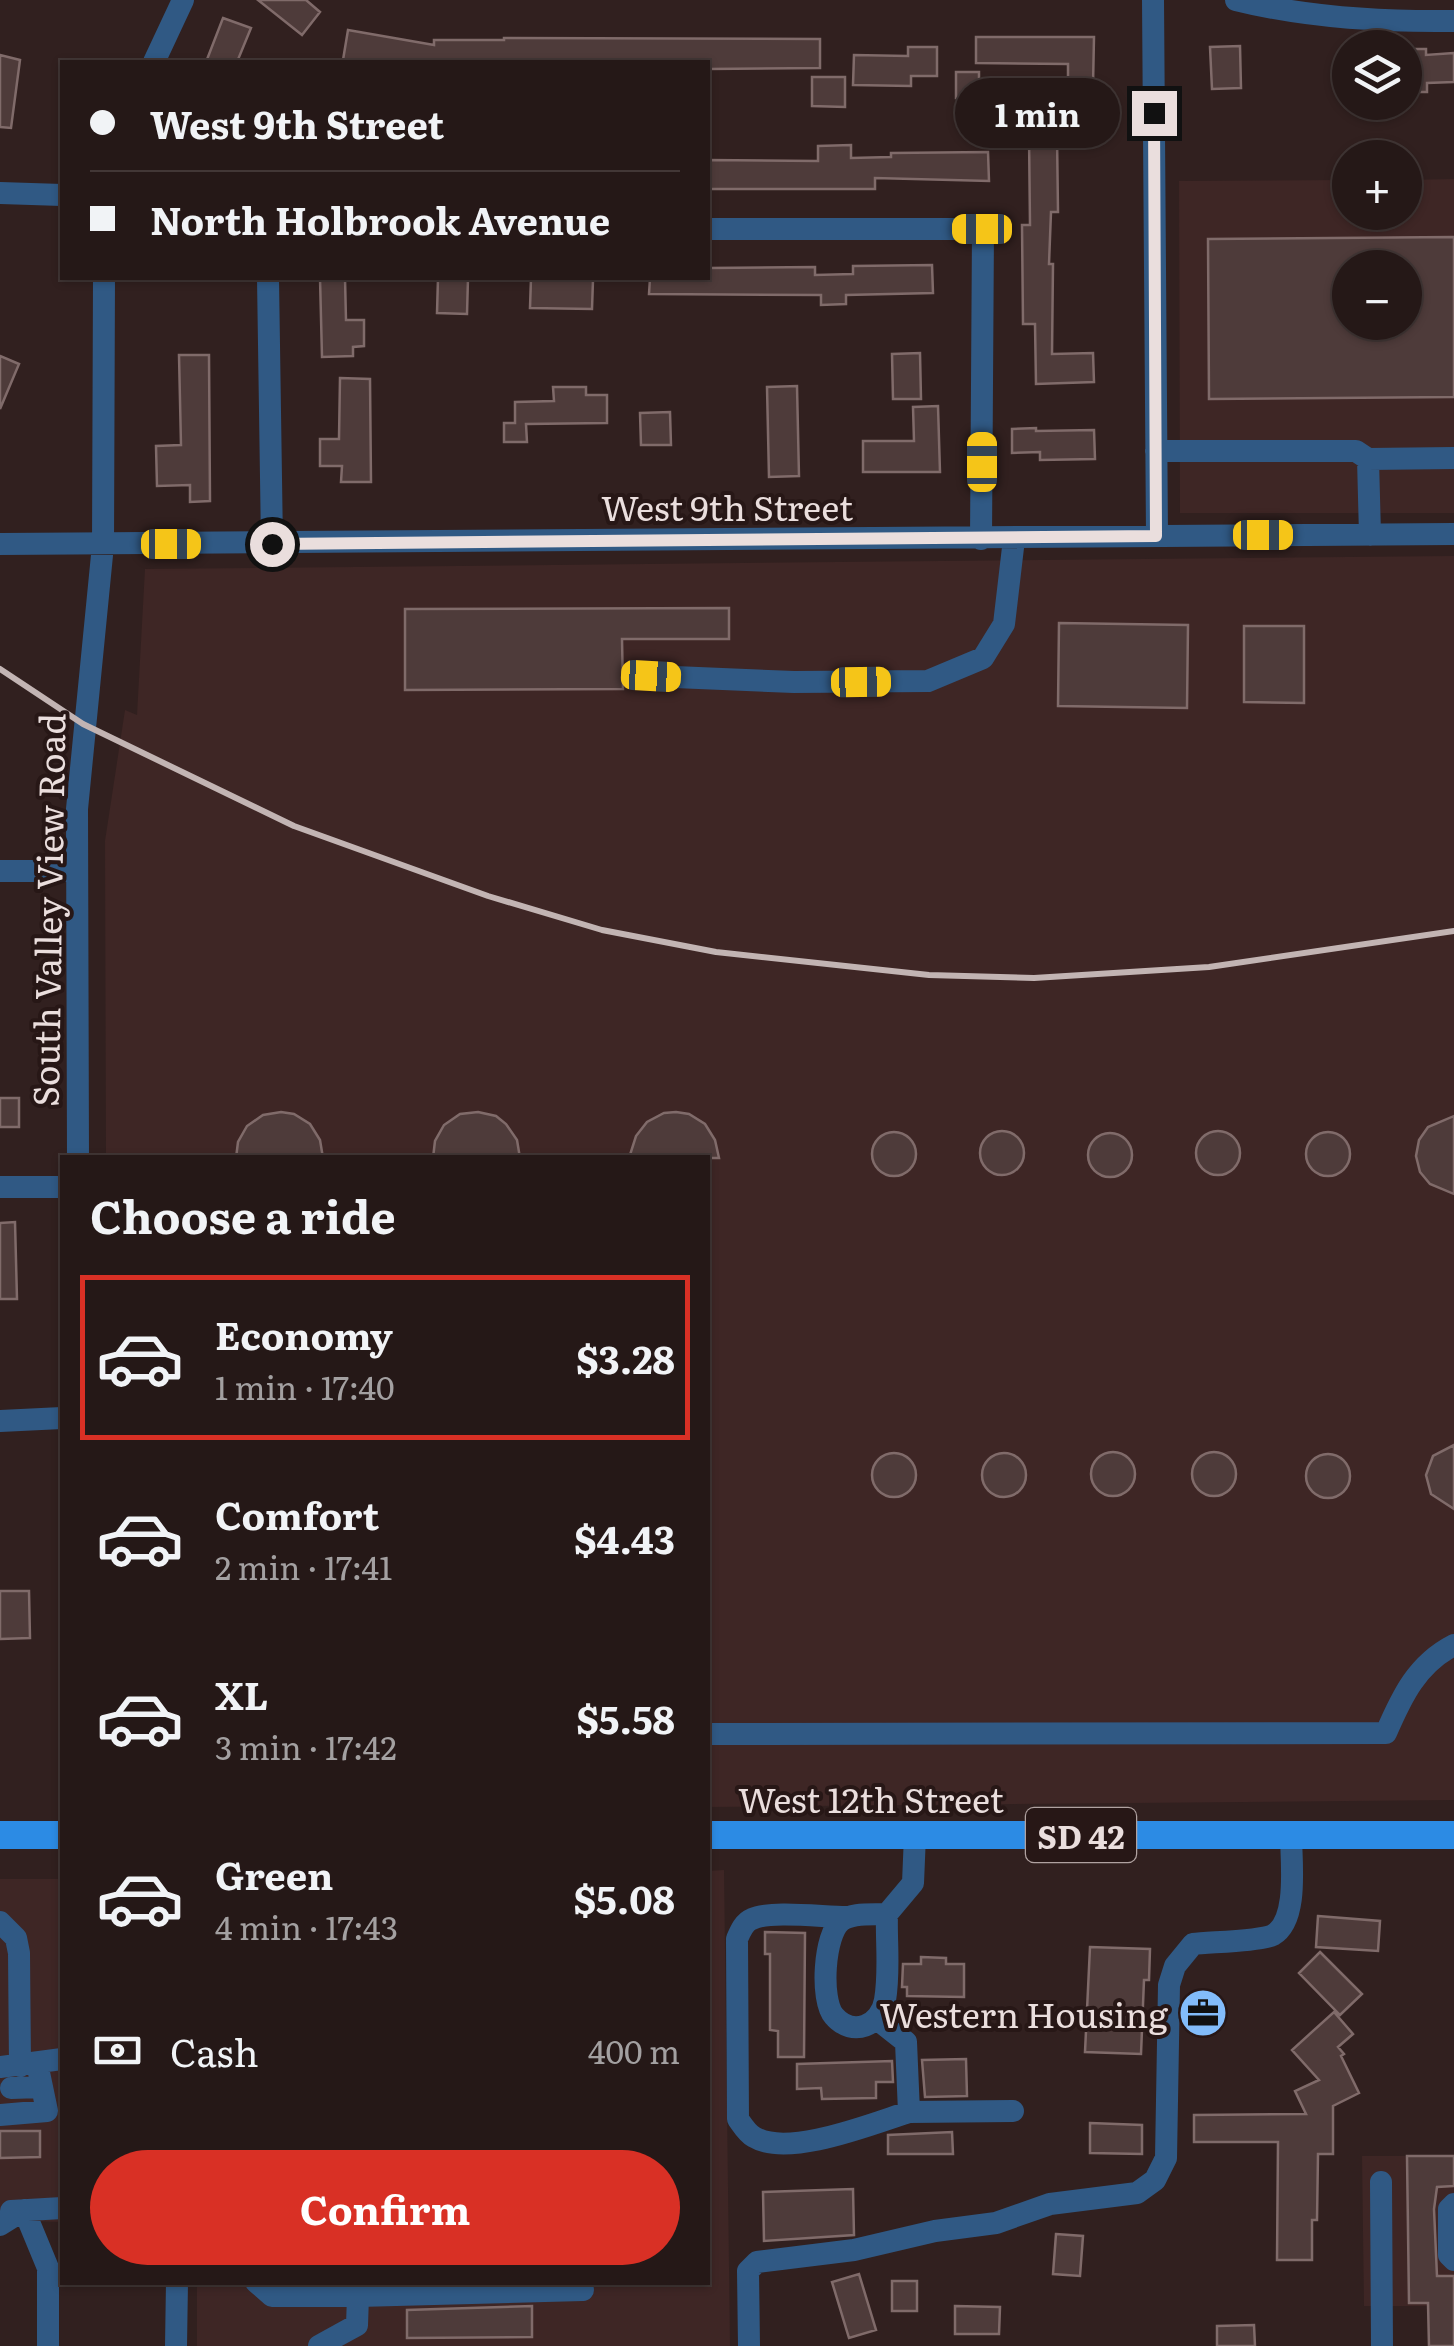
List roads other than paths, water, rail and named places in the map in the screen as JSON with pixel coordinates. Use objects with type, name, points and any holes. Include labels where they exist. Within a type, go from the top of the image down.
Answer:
[{"type":"main road","points":[[0,1835],[60,1835]]},
{"type":"main road","name":"West 12th Street","points":[[710,1835],[1454,1835]]},
{"type":"street","points":[[155,60],[183,0]]},
{"type":"street","points":[[1153,0],[1156,536]]},
{"type":"street","points":[[1236,0],[1284,12],[1396,22],[1454,21]]},
{"type":"street","points":[[0,192],[60,194]]},
{"type":"street","points":[[710,230],[982,229],[981,539]]},
{"type":"street","name":"South Valley View Road","points":[[78,1155],[76,871],[83,724],[103,545],[104,280]]},
{"type":"street","points":[[268,280],[272,544]]},
{"type":"street","points":[[1156,451],[1356,451],[1368,460],[1454,458]]},
{"type":"street","points":[[1368,460],[1370,534]]},
{"type":"street","name":"West 9th Street","points":[[0,544],[1454,534]]},
{"type":"street","points":[[651,676],[794,682],[928,681],[982,658],[1004,624],[1014,538]]},
{"type":"street","points":[[0,871],[76,871]]},
{"type":"street","points":[[0,1187],[60,1187]]},
{"type":"street","points":[[0,1420],[60,1418]]},
{"type":"street","points":[[710,1734],[1386,1733],[1402,1695],[1420,1670],[1454,1644]]},
{"type":"street","points":[[846,1917],[832,1930],[827,1951],[829,2006],[835,2018],[849,2026],[869,2026],[878,2020],[885,2001],[887,1914],[913,1883],[915,1835]]},
{"type":"street","points":[[748,2346],[748,2271],[757,2262],[854,2250],[935,2231],[996,2223],[1050,2204],[1138,2194],[1155,2180],[1166,2158],[1170,1985],[1175,1966],[1193,1944],[1272,1936],[1283,1924],[1291,1904],[1290,1835]]},
{"type":"street","points":[[887,1914],[770,1916],[752,1919],[742,1928],[737,1939],[738,2119],[750,2136],[790,2142],[822,2140],[909,2112],[1013,2112]]},
{"type":"street","points":[[0,1922],[16,1938],[19,1953],[22,2074],[51,2122],[0,2115]]},
{"type":"street","points":[[878,2020],[906,2042],[909,2112]]},
{"type":"street","points":[[22,2074],[60,2060]]},
{"type":"street","points":[[1381,2182],[1382,2346]]},
{"type":"street","points":[[1454,2204],[1448,2208],[1448,2254],[1454,2260]]},
{"type":"street","points":[[0,2212],[60,2208]]},
{"type":"street","points":[[0,2225],[24,2210]]},
{"type":"street","points":[[24,2210],[48,2268],[48,2346]]},
{"type":"street","points":[[176,2346],[177,2285]]},
{"type":"street","points":[[259,2285],[272,2296],[583,2290]]},
{"type":"street","points":[[319,2346],[357,2326],[358,2296]]},
{"type":"railway","points":[[0,669],[83,724],[294,826],[488,896],[602,930],[716,952],[929,975],[1034,978],[1209,967],[1454,931]]},
{"type":"place","name":"Western Housing","points":[[1203,2013]]}]
